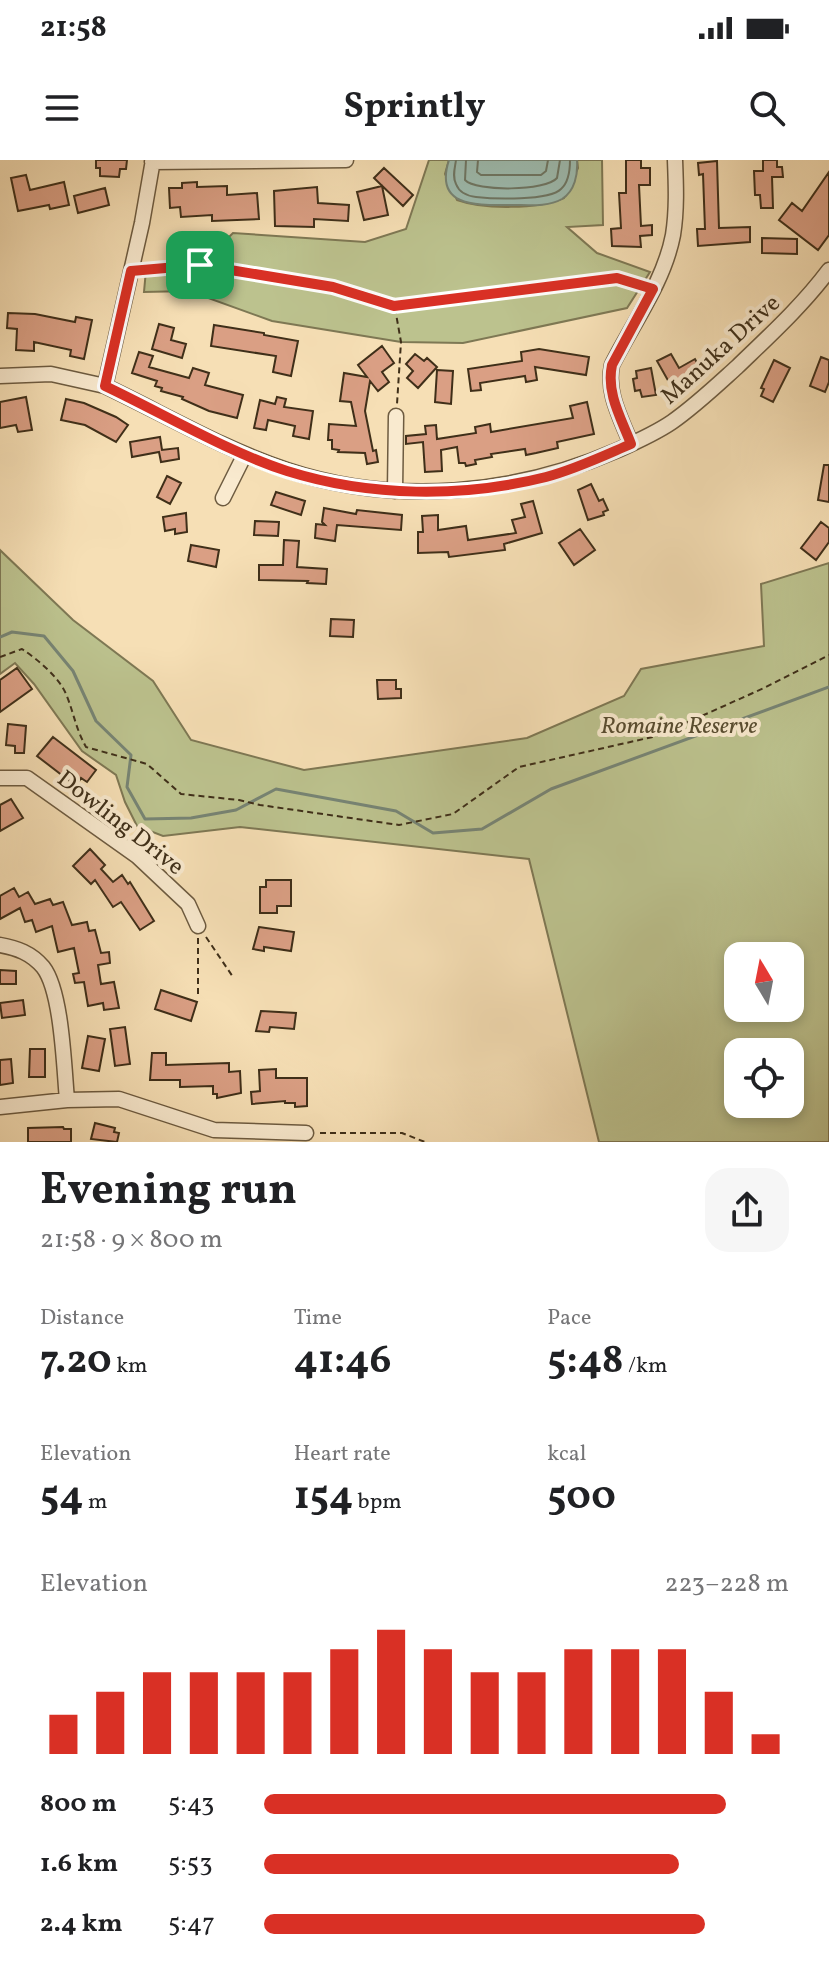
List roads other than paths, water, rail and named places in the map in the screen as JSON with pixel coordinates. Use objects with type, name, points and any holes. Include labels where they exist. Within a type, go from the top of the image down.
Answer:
[{"type":"street","points":[[105,386],[152,161],[346,160]]},
{"type":"street","points":[[631,444],[612,396],[609,377],[616,357],[653,289],[673,236],[675,160]]},
{"type":"street","name":"Manuka Drive","points":[[0,376],[51,374],[105,386],[245,454],[331,483],[395,491],[502,486],[586,464],[671,423],[708,393],[797,309],[829,270]]},
{"type":"street","points":[[395,491],[396,416]]},
{"type":"street","points":[[223,498],[245,454]]},
{"type":"street","name":"Dowling Drive","points":[[0,778],[27,778],[137,856],[188,904],[198,926]]},
{"type":"street","points":[[0,945],[21,949],[42,967],[53,986],[67,1100]]},
{"type":"street","points":[[0,1107],[67,1100],[119,1099],[213,1136],[306,1133]]},
{"type":"water","points":[[449,160],[577,160],[577,171],[570,192],[557,202],[538,205],[474,204],[454,196],[448,188],[446,176]]},
{"type":"waterway","points":[[0,637],[12,632],[44,636],[73,671],[96,721],[131,755],[127,787],[145,819],[191,818],[236,810],[276,789],[396,811],[433,833],[482,829],[551,789],[829,687]]},
{"type":"park label","name":"Romaine Reserve","points":[[679,725]]}]
